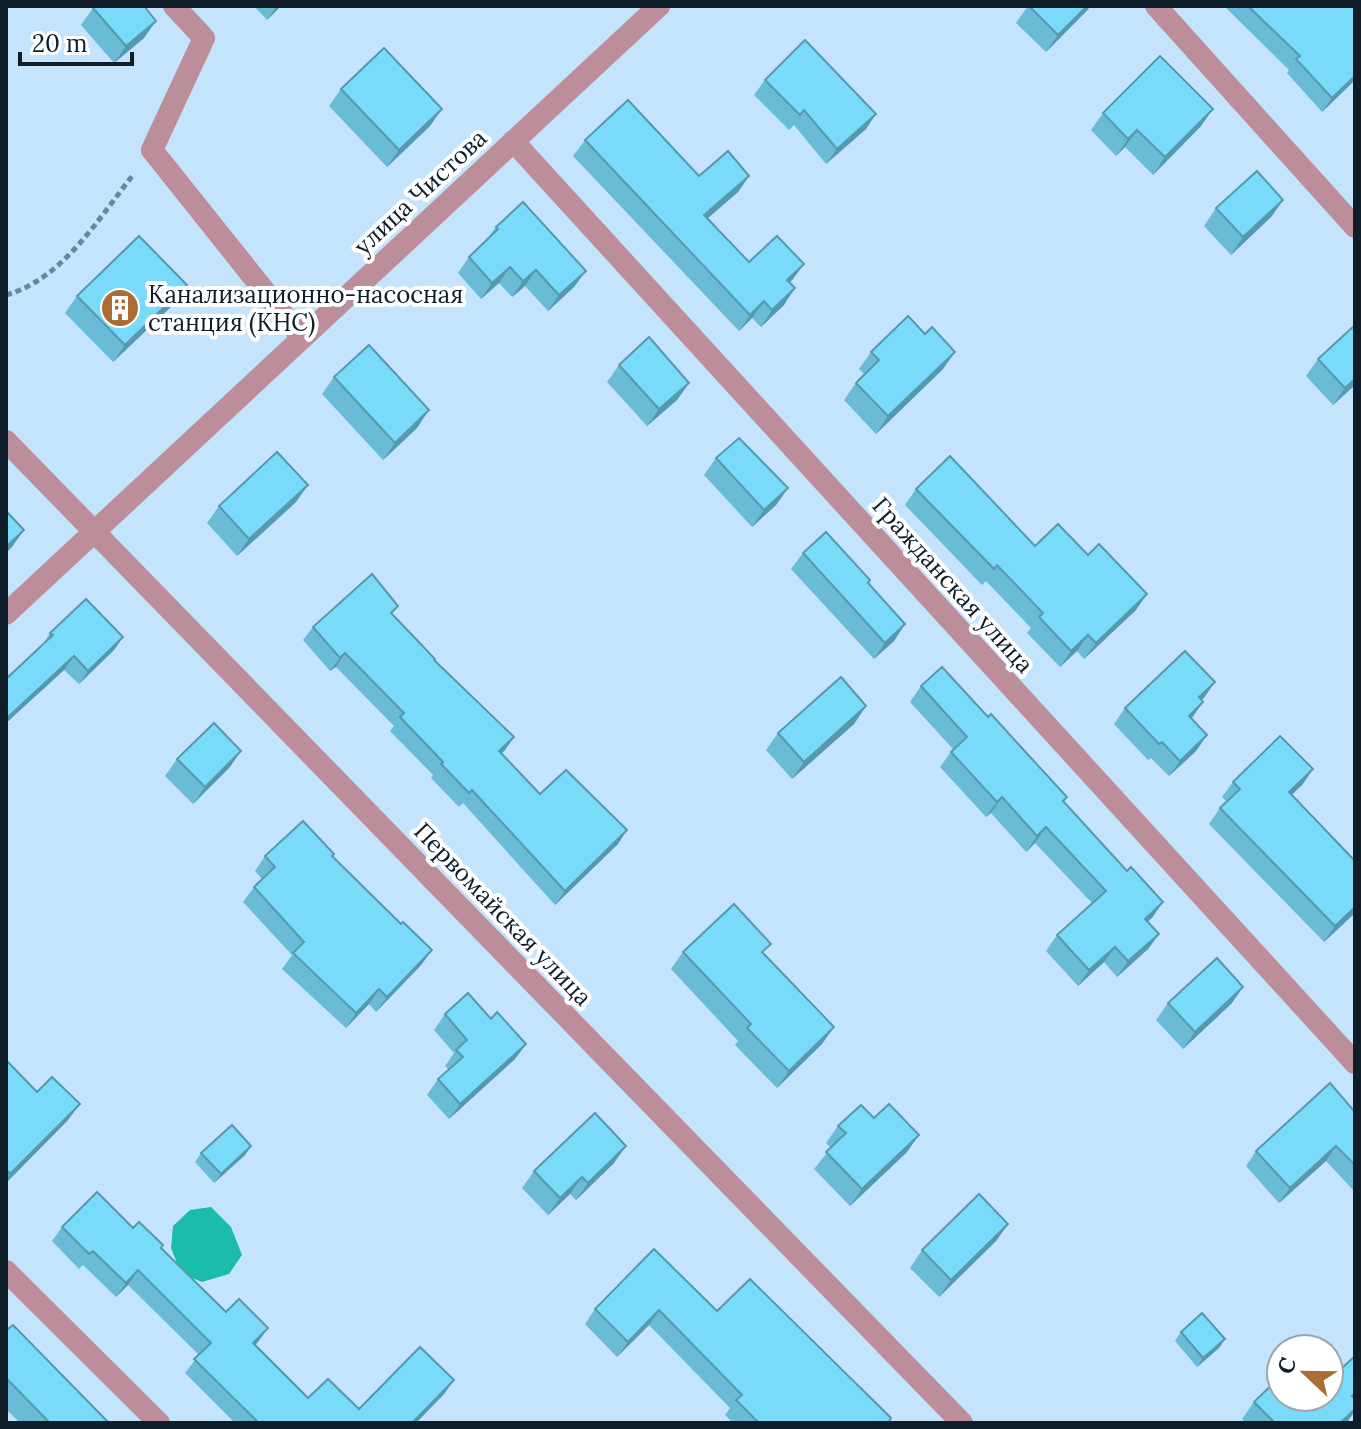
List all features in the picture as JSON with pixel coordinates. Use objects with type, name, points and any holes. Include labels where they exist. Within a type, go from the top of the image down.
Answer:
[{"type":"street","points":[[174,6],[204,38],[152,150],[302,338]]},
{"type":"street","name":"улица Чистова","points":[[6,614],[659,6]]},
{"type":"street","points":[[1156,6],[1355,227]]},
{"type":"street","name":"Гражданская улица","points":[[513,141],[1355,1063]]},
{"type":"street","name":"Первомайская улица","points":[[6,441],[962,1423]]},
{"type":"street","points":[[6,1271],[159,1423]]},
{"type":"path","points":[[6,295],[28,289],[78,246],[152,150]]},
{"type":"shaded area","points":[[211,1207],[231,1227],[242,1255],[229,1274],[202,1282],[181,1273],[171,1248],[173,1226],[190,1210]]},
{"type":"building","points":[[144,6],[156,21],[126,46],[93,8]]},
{"type":"building","points":[[1029,6],[1087,6],[1058,35]]},
{"type":"building","points":[[1248,6],[1355,6],[1355,76],[1332,98],[1296,59],[1300,56]]},
{"type":"building","points":[[805,40],[876,114],[837,149],[804,110],[800,115],[765,80]]},
{"type":"building","points":[[384,48],[442,109],[399,150],[341,89]]},
{"type":"building","points":[[1160,56],[1213,109],[1165,157],[1137,130],[1128,139],[1103,113]]},
{"type":"building","points":[[628,100],[699,176],[728,151],[749,176],[704,215],[749,262],[777,236],[804,264],[787,280],[795,288],[772,310],[764,301],[750,315],[585,140]]},
{"type":"building","points":[[1257,171],[1283,200],[1243,237],[1216,208]]},
{"type":"building","points":[[523,202],[586,271],[559,295],[536,270],[523,281],[510,267],[492,283],[469,257]]},
{"type":"building","name":"Канализационно-насосная станция (КНС)","points":[[139,236],[187,285],[125,345],[77,296]]},
{"type":"building","points":[[908,316],[925,334],[932,327],[955,352],[888,416],[856,383],[879,360],[871,352]]},
{"type":"building","points":[[1355,325],[1355,379],[1345,388],[1318,359]]},
{"type":"building","points":[[649,337],[689,383],[659,409],[619,365]]},
{"type":"building","points":[[369,345],[429,410],[395,443],[334,377]]},
{"type":"building","points":[[739,438],[788,488],[764,510],[716,458]]},
{"type":"building","points":[[277,452],[308,485],[249,539],[219,506]]},
{"type":"building","points":[[950,456],[1035,546],[1058,524],[1088,555],[1099,544],[1147,594],[1096,643],[1088,635],[1071,651],[1039,617],[1043,613],[997,565],[994,569],[916,489]]},
{"type":"building","points":[[6,511],[24,530],[6,547]]},
{"type":"building","points":[[826,532],[905,624],[885,643],[803,553]]},
{"type":"building","points":[[372,574],[398,606],[391,613],[434,660],[514,737],[499,751],[540,794],[566,770],[627,830],[565,891],[472,790],[469,793],[441,764],[443,762],[400,717],[404,713],[345,653],[340,658],[313,627]]},
{"type":"building","points":[[86,599],[123,637],[88,671],[74,656],[6,719],[6,679]]},
{"type":"building","points":[[1185,651],[1215,682],[1199,697],[1203,702],[1189,716],[1207,735],[1180,761],[1125,708]]},
{"type":"building","points":[[942,667],[988,717],[991,714],[1067,797],[1063,801],[1127,871],[1131,867],[1163,902],[1145,919],[1159,934],[1128,961],[1115,947],[1089,970],[1057,935],[1106,891],[1046,827],[1037,836],[1002,797],[997,802],[951,752],[967,737],[921,686]]},
{"type":"building","points":[[841,677],[866,706],[804,762],[778,733]]},
{"type":"building","points":[[214,723],[241,751],[205,787],[177,759]]},
{"type":"building","points":[[1280,736],[1313,769],[1289,792],[1355,861],[1355,907],[1335,926],[1220,808],[1240,789],[1233,782]]},
{"type":"building","points":[[303,821],[334,854],[332,856],[432,950],[387,997],[379,989],[356,1013],[293,953],[304,942],[254,887],[275,867],[265,856]]},
{"type":"building","points":[[734,904],[771,944],[762,952],[834,1027],[789,1071],[747,1028],[751,1024],[683,952]]},
{"type":"building","points":[[1217,958],[1243,987],[1195,1032],[1168,1003]]},
{"type":"building","points":[[468,993],[491,1019],[497,1012],[526,1044],[460,1104],[438,1079],[463,1057],[456,1050],[467,1040],[445,1014]]},
{"type":"building","points":[[6,1060],[37,1092],[52,1077],[80,1104],[10,1174],[6,1169]]},
{"type":"building","points":[[1330,1083],[1355,1112],[1355,1165],[1336,1146],[1290,1188],[1256,1151]]},
{"type":"building","points":[[889,1104],[919,1135],[862,1189],[826,1152],[846,1133],[838,1126],[861,1105],[874,1118]]},
{"type":"building","points":[[595,1113],[626,1146],[588,1183],[582,1177],[560,1198],[534,1171]]},
{"type":"building","points":[[232,1125],[251,1146],[221,1174],[201,1153]]},
{"type":"building","points":[[97,1192],[133,1228],[139,1222],[226,1312],[239,1299],[268,1328],[253,1343],[308,1398],[328,1379],[359,1409],[420,1347],[454,1380],[412,1423],[259,1423],[194,1359],[211,1343],[138,1270],[126,1283],[93,1251],[89,1254],[62,1227]]},
{"type":"building","points":[[979,1194],[1008,1224],[951,1280],[922,1250]]},
{"type":"building","points":[[654,1249],[717,1311],[750,1279],[891,1418],[888,1423],[759,1423],[736,1400],[742,1395],[659,1310],[628,1342],[595,1309]]},
{"type":"building","points":[[1202,1313],[1225,1339],[1203,1358],[1181,1332]]},
{"type":"building","points":[[13,1325],[109,1423],[50,1423],[6,1378],[6,1327],[8,1329]]},
{"type":"building","points":[[1355,1356],[1355,1393],[1352,1396],[1355,1409],[1340,1423],[1275,1423],[1265,1413],[1345,1413],[1345,1365]]},
{"type":"building","points":[[1265,1391],[1265,1413],[1254,1402]]},
{"type":"place","name":"Канализационно-насосная станция (КНС)","points":[[120,308]]}]
